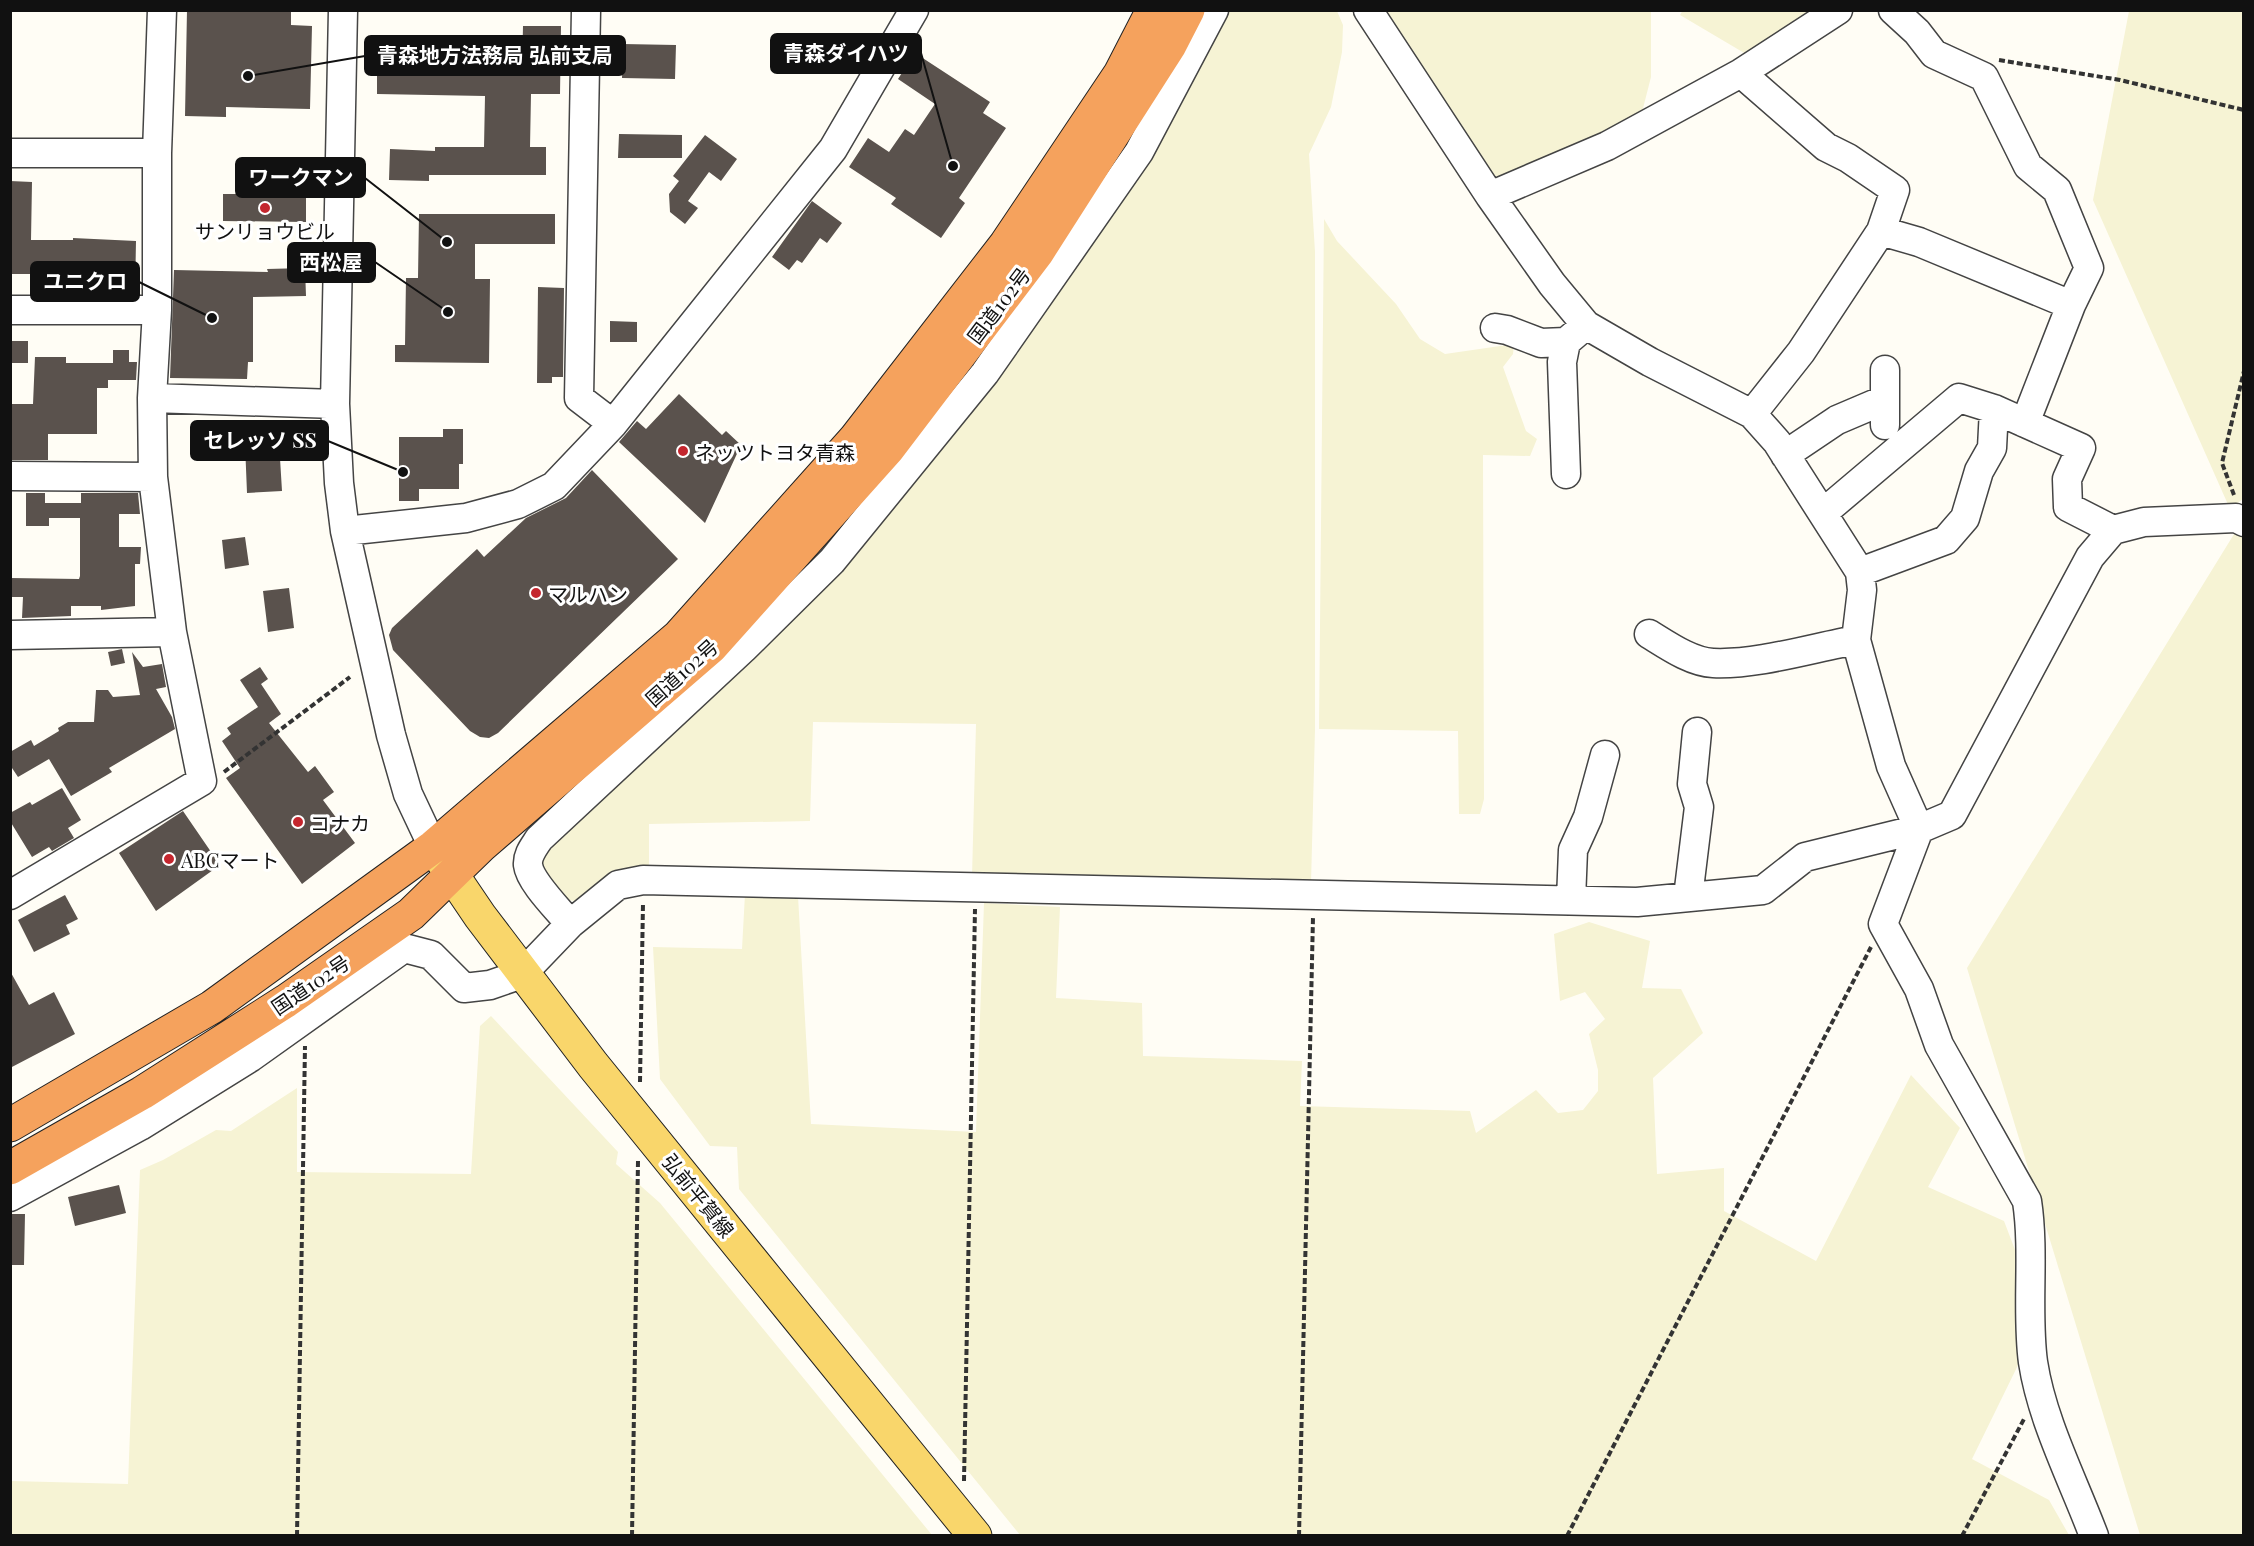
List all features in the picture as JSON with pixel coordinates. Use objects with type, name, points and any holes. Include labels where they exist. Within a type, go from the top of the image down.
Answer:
[{"type":"highway","name":"国道102号","points":[[10,1125],[212,1006],[433,847],[679,636],[855,439],[1006,244],[1120,74],[1153,10]]},
{"type":"highway","name":"国道102号","points":[[10,1168],[142,1093],[286,1001],[411,914],[449,875],[711,647],[888,449],[1037,253],[1170,45],[1188,10]]},
{"type":"main road","name":"弘前平賀線","points":[[433,847],[449,875],[522,974],[975,1536]]},
{"type":"street","points":[[10,895],[202,781],[172,633],[153,477],[152,398],[157,310],[157,153],[162,10]]},
{"type":"street","points":[[343,10],[335,404],[339,483],[345,531],[391,735],[408,794],[433,847]]},
{"type":"street","points":[[586,10],[579,398],[613,424]]},
{"type":"street","points":[[345,531],[466,518],[518,504],[554,486],[613,424],[833,149],[914,10]]},
{"type":"street","points":[[570,924],[534,880],[528,866],[531,851],[539,839],[735,656],[832,561],[985,373],[1139,152],[1214,10]]},
{"type":"street","points":[[1368,10],[1490,196],[1552,284],[1576,333]]},
{"type":"street","points":[[1490,196],[1607,146],[1741,73],[1838,10]]},
{"type":"street","points":[[1893,10],[1917,32],[1934,54],[1984,77],[2028,166],[2056,190],[2089,268],[2071,305],[2025,423]]},
{"type":"street","points":[[1741,73],[1826,147],[1848,158],[1895,190],[1881,231],[1801,352],[1752,414]]},
{"type":"street","points":[[10,153],[157,153]]},
{"type":"street","points":[[1881,231],[1919,242],[2071,305]]},
{"type":"street","points":[[10,310],[157,310]]},
{"type":"street","points":[[1495,328],[1542,343],[1576,333],[1650,362],[1752,414],[1785,455],[1860,573],[1862,590],[1856,640],[1891,766],[1918,829],[1882,924],[1919,989],[1939,1044],[2027,1201],[2031,1226],[2033,1359],[2038,1392],[2094,1536]]},
{"type":"street","points":[[1566,474],[1562,362],[1576,333]]},
{"type":"street","points":[[1785,455],[1837,420],[1885,413],[1885,370]]},
{"type":"street","points":[[152,398],[335,404]]},
{"type":"street","points":[[1823,513],[1959,398],[1994,409],[2081,448],[2067,479],[2068,507],[2113,530]]},
{"type":"street","points":[[1860,573],[1946,540],[1965,518],[1979,471],[1992,448],[1994,409]]},
{"type":"street","points":[[10,476],[153,477]]},
{"type":"street","points":[[10,1197],[140,1126],[306,1019],[404,948],[431,956],[464,988],[490,984],[522,974],[570,924],[618,885],[643,880],[1637,902],[1763,890],[1805,858],[1918,829],[1952,815],[2090,557],[2113,530],[2144,522],[2240,520]]},
{"type":"street","points":[[10,635],[172,633]]},
{"type":"street","points":[[1649,634],[1678,652],[1711,663],[1759,658],[1856,640]]},
{"type":"street","points":[[1688,897],[1699,807],[1692,784],[1697,732]]},
{"type":"street","points":[[1571,900],[1573,849],[1588,817],[1605,755]]},
{"type":"path","points":[[1984,77],[1991,59],[2120,80],[2244,110]]},
{"type":"path","points":[[2240,520],[2236,499],[2222,463],[2244,371]]},
{"type":"path","points":[[202,781],[219,776],[350,676]]},
{"type":"path","points":[[639,1120],[643,880]]},
{"type":"path","points":[[964,1484],[975,887]]},
{"type":"path","points":[[1299,1536],[1313,895]]},
{"type":"path","points":[[1568,1536],[1882,924]]},
{"type":"path","points":[[297,1536],[306,1019]]},
{"type":"path","points":[[632,1536],[638,1158]]},
{"type":"path","points":[[1962,1536],[2038,1392]]},
{"type":"shaded area","points":[[1683,10],[1822,11],[1751,57],[1680,15]]},
{"type":"shaded area","points":[[1221,11],[1337,11],[1343,25],[1342,52],[1331,107],[1309,154],[1315,252],[1315,729],[1311,884],[972,877],[976,724],[813,722],[810,821],[649,824],[649,870],[581,902],[563,899],[541,872],[543,849],[842,564]]},
{"type":"shaded area","points":[[1380,11],[1651,11],[1651,77],[1639,124],[1508,178],[1489,175]]},
{"type":"shaded area","points":[[2129,11],[2243,11],[2244,498],[2230,509],[2093,200]]},
{"type":"shaded area","points":[[1324,219],[1337,241],[1396,304],[1420,339],[1445,354],[1514,344],[1513,354],[1503,367],[1526,431],[1537,439],[1530,456],[1483,455],[1484,799],[1480,814],[1459,814],[1458,731],[1319,729]]},
{"type":"shaded area","points":[[2239,526],[2243,527],[2243,1535],[2140,1535],[1967,968]]},
{"type":"shaded area","points":[[745,894],[798,896],[811,1124],[976,1132],[984,903],[1060,907],[1056,998],[1142,1003],[1143,1056],[1302,1061],[1300,1106],[1470,1111],[1476,1133],[1536,1090],[1558,1113],[1583,1110],[1598,1091],[1598,1070],[1589,1034],[1605,1019],[1585,992],[1560,1001],[1554,934],[1589,922],[1650,941],[1642,988],[1681,989],[1703,1033],[1653,1078],[1657,1174],[1724,1168],[1724,1211],[1816,1261],[1911,1075],[1960,1128],[1928,1187],[2004,1221],[2025,1276],[2022,1357],[1972,1459],[2049,1500],[2069,1535],[1020,1535],[739,1189],[737,1147],[710,1146],[660,1079],[653,947],[742,949]]},
{"type":"shaded area","points":[[491,1016],[618,1152],[616,1164],[660,1203],[932,1535],[11,1535],[11,1481],[128,1484],[140,1170],[163,1160],[216,1130],[231,1131],[297,1088],[297,1172],[471,1174],[480,1026]]},
{"type":"building","points":[[187,10],[291,12],[291,25],[312,26],[310,109],[226,107],[226,117],[185,116]]},
{"type":"building","points":[[523,26],[561,26],[560,94],[531,94],[530,147],[546,147],[546,175],[429,175],[429,181],[389,180],[390,149],[435,151],[435,147],[484,147],[485,96],[377,94],[377,66],[522,70]]},
{"type":"building","points":[[623,44],[676,45],[675,79],[622,78]]},
{"type":"building","points":[[915,53],[990,102],[983,113],[1006,128],[959,198],[965,203],[941,238],[891,204],[896,198],[849,167],[868,138],[889,152],[905,129],[914,135],[935,104],[898,79]]},
{"type":"building","points":[[619,134],[682,135],[682,158],[618,158]]},
{"type":"building","points":[[705,135],[737,159],[721,181],[709,172],[688,201],[698,208],[685,224],[670,212],[669,194],[679,181],[673,176]]},
{"type":"building","points":[[10,181],[32,182],[31,240],[73,240],[73,238],[136,241],[135,294],[88,294],[88,284],[72,284],[73,267],[31,265],[31,274],[10,274]]},
{"type":"building","name":"サンリョウビル","points":[[223,194],[306,194],[306,222],[223,221]]},
{"type":"building","points":[[812,201],[842,223],[827,243],[820,238],[802,263],[797,260],[789,270],[772,257]]},
{"type":"building","points":[[419,214],[555,214],[555,244],[475,244],[475,279],[490,279],[489,363],[395,362],[395,345],[405,345],[406,278],[418,278]]},
{"type":"building","points":[[305,268],[306,296],[253,297],[253,362],[248,362],[247,379],[170,378],[174,270],[268,272],[267,269]]},
{"type":"building","points":[[538,287],[564,288],[563,377],[552,377],[552,383],[537,383]]},
{"type":"building","points":[[610,321],[637,322],[637,342],[610,342]]},
{"type":"building","points":[[10,341],[28,341],[28,363],[10,363]]},
{"type":"building","points":[[113,350],[129,350],[129,362],[137,362],[136,380],[108,380],[108,388],[97,388],[97,434],[48,434],[48,460],[10,460],[10,404],[33,404],[35,357],[66,357],[66,363],[113,363]]},
{"type":"building","points":[[679,394],[722,435],[726,431],[741,445],[705,523],[619,442],[637,421],[646,429]]},
{"type":"building","points":[[443,429],[463,429],[463,464],[459,464],[459,489],[419,489],[419,501],[399,501],[399,437],[443,437]]},
{"type":"building","points":[[279,442],[282,491],[247,493],[245,444]]},
{"type":"building","name":"マルハン","points":[[592,470],[678,559],[498,733],[489,738],[480,737],[470,731],[393,650],[389,635],[392,628],[477,549],[484,557],[526,518],[566,498]]},
{"type":"building","points":[[26,493],[45,493],[45,503],[81,503],[81,493],[138,493],[140,514],[119,514],[119,547],[141,547],[140,564],[135,564],[135,606],[101,610],[101,606],[71,606],[71,616],[22,618],[23,597],[10,597],[10,578],[79,579],[80,576],[80,518],[49,518],[49,526],[26,526]]},
{"type":"building","points":[[245,537],[249,565],[225,569],[222,540]]},
{"type":"building","points":[[289,588],[294,628],[268,632],[263,591]]},
{"type":"building","points":[[122,649],[125,663],[111,666],[108,652]]},
{"type":"building","points":[[132,652],[143,667],[162,664],[166,687],[156,689],[172,717],[175,729],[109,768],[112,772],[71,796],[49,759],[18,777],[10,765],[10,752],[31,740],[34,746],[59,731],[58,728],[68,722],[94,722],[96,690],[108,690],[113,697],[140,695]]},
{"type":"building","name":"コナカ","points":[[260,667],[268,679],[261,684],[281,714],[269,723],[308,772],[315,766],[334,792],[323,800],[355,843],[302,884],[226,778],[240,768],[222,741],[231,734],[227,728],[258,707],[240,680]]},
{"type":"building","points":[[62,788],[81,820],[68,828],[74,838],[52,851],[49,847],[32,857],[10,821],[10,813],[30,802],[32,805]]},
{"type":"building","name":"ABCマート","points":[[183,811],[220,865],[156,911],[119,853]]},
{"type":"building","points":[[65,895],[78,919],[66,925],[70,934],[34,952],[18,920]]},
{"type":"building","points":[[10,971],[29,1005],[54,992],[75,1034],[10,1068]]},
{"type":"building","points":[[119,1185],[126,1213],[75,1226],[68,1197]]},
{"type":"building","points":[[10,1214],[25,1214],[24,1265],[10,1265]]},
{"type":"place","name":"青森地方法務局 弘前支局","points":[[248,76]]},
{"type":"place","name":"青森ダイハツ","points":[[953,166]]},
{"type":"place","name":"サンリョウビル","points":[[265,208]]},
{"type":"place","name":"ワークマン","points":[[447,242]]},
{"type":"place","name":"西松屋","points":[[448,312]]},
{"type":"place","name":"ユニクロ","points":[[212,318]]},
{"type":"place","name":"ネッツトヨタ青森","points":[[683,451]]},
{"type":"place","name":"セレッソ SS","points":[[403,472]]},
{"type":"place","name":"マルハン","points":[[536,593]]},
{"type":"place","name":"コナカ","points":[[298,822]]},
{"type":"place","name":"ABCマート","points":[[169,859]]}]
